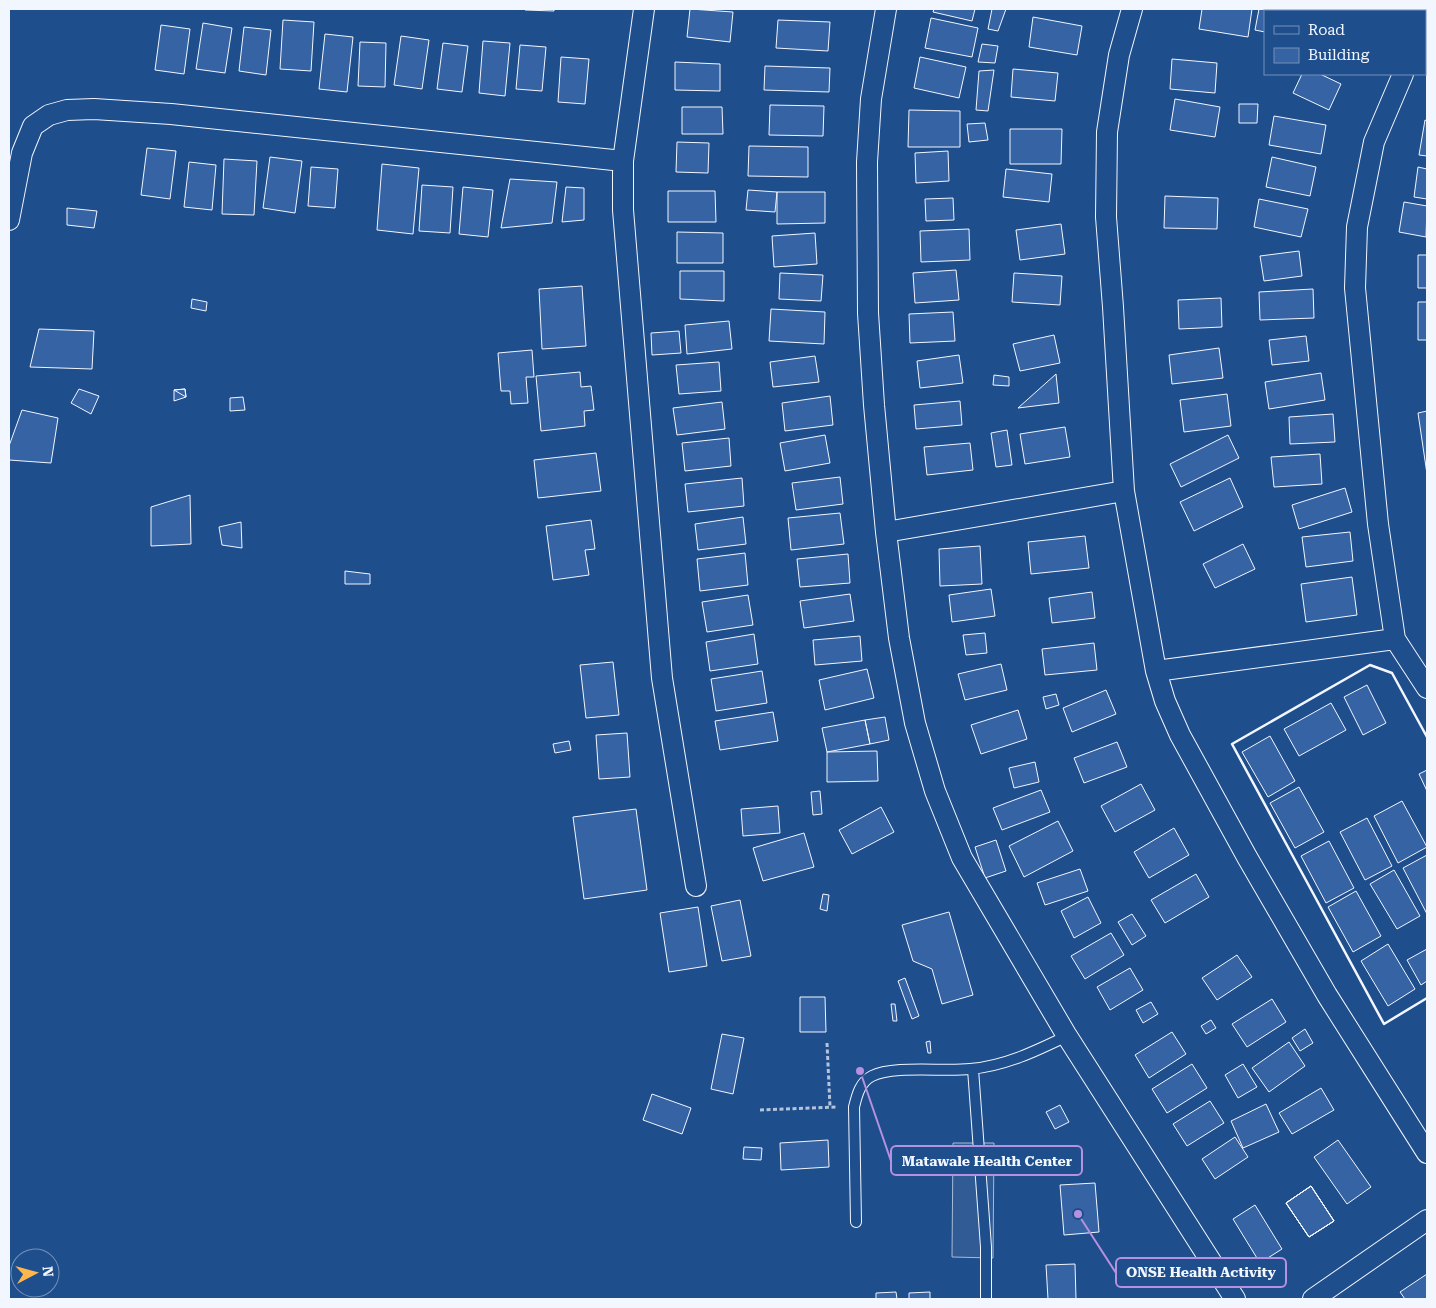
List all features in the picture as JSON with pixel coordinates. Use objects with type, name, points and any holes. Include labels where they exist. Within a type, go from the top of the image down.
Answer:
[{"type":"street","points":[[644,9],[623,161],[626,261],[662,678],[696,886]]},
{"type":"street","points":[[886,9],[871,99],[867,162],[868,313],[874,405],[886,532],[900,648],[915,723],[935,791],[962,858],[1067,1036],[1235,1299]]},
{"type":"street","points":[[1132,9],[1119,55],[1107,141],[1106,216],[1124,491],[1156,671],[1165,701],[1180,735],[1247,857],[1327,995],[1427,1153]]},
{"type":"street","points":[[1404,75],[1374,142],[1357,227],[1355,288],[1378,524],[1395,639],[1427,688]]},
{"type":"street","points":[[9,220],[22,152],[33,126],[49,115],[67,110],[94,109],[171,114],[623,161]]},
{"type":"street","points":[[886,532],[1124,491]]},
{"type":"street","points":[[1156,671],[1395,639]]},
{"type":"street","points":[[1313,1299],[1427,1220]]},
{"type":"lane","points":[[856,1222],[854,1107],[857,1092],[865,1080],[874,1075],[890,1071],[973,1069],[1027,1055],[1067,1036]]},
{"type":"lane","points":[[973,1069],[986,1247],[986,1299]]},
{"type":"path","points":[[827,1043],[830,1107]]},
{"type":"path","points":[[760,1110],[854,1107]]},
{"type":"shaded area","points":[[953,1143],[994,1143],[993,1258],[952,1257]]},
{"type":"building","points":[[554,9],[554,11],[525,10]]},
{"type":"building","points":[[690,9],[733,12],[730,42],[687,37]]},
{"type":"building","points":[[934,9],[975,9],[972,21],[933,12]]},
{"type":"building","points":[[992,9],[1006,9],[998,31],[988,29]]},
{"type":"building","points":[[1202,9],[1252,9],[1248,37],[1199,29]]},
{"type":"building","points":[[1259,9],[1277,9],[1264,10],[1264,32],[1255,30]]},
{"type":"building","points":[[1384,9],[1406,9],[1406,10]]},
{"type":"building","points":[[1033,17],[1082,26],[1077,55],[1029,47]]},
{"type":"building","points":[[931,18],[978,28],[972,57],[925,48]]},
{"type":"building","points":[[283,20],[314,22],[311,71],[280,69]]},
{"type":"building","points":[[778,20],[830,22],[828,51],[776,48]]},
{"type":"building","points":[[203,23],[232,28],[225,73],[196,69]]},
{"type":"building","points":[[161,25],[190,29],[184,74],[155,70]]},
{"type":"building","points":[[244,27],[271,30],[266,75],[239,71]]},
{"type":"building","points":[[325,34],[353,37],[347,92],[319,89]]},
{"type":"building","points":[[401,36],[429,40],[422,89],[394,85]]},
{"type":"building","points":[[483,41],[510,43],[505,96],[479,93]]},
{"type":"building","points":[[360,42],[386,43],[385,87],[358,86]]},
{"type":"building","points":[[443,43],[468,46],[462,92],[437,89]]},
{"type":"building","points":[[982,44],[998,46],[995,63],[978,62]]},
{"type":"building","points":[[520,45],[546,47],[542,91],[516,89]]},
{"type":"building","points":[[561,57],[589,59],[585,104],[558,102]]},
{"type":"building","points":[[920,57],[966,67],[959,98],[914,88]]},
{"type":"building","points":[[1172,59],[1217,63],[1215,93],[1170,89]]},
{"type":"building","points":[[675,62],[720,64],[720,91],[675,90]]},
{"type":"building","points":[[765,66],[830,68],[829,92],[764,90]]},
{"type":"building","points":[[1013,69],[1058,73],[1055,101],[1011,97]]},
{"type":"building","points":[[994,70],[988,111],[976,110],[979,71]]},
{"type":"building","points":[[1302,75],[1322,75],[1341,84],[1329,110],[1293,93]]},
{"type":"building","points":[[1175,99],[1220,107],[1215,137],[1170,130]]},
{"type":"building","points":[[1239,104],[1258,104],[1257,123],[1239,123]]},
{"type":"building","points":[[770,105],[824,106],[823,136],[769,135]]},
{"type":"building","points":[[682,107],[722,107],[723,134],[682,134]]},
{"type":"building","points":[[909,110],[960,111],[960,147],[908,147]]},
{"type":"building","points":[[1274,116],[1326,125],[1321,154],[1269,145]]},
{"type":"building","points":[[1425,120],[1427,121],[1427,156],[1419,155]]},
{"type":"building","points":[[985,123],[988,140],[969,142],[967,124]]},
{"type":"building","points":[[1010,129],[1062,129],[1061,164],[1010,164]]},
{"type":"building","points":[[677,142],[709,143],[708,173],[676,172]]},
{"type":"building","points":[[749,146],[808,147],[808,177],[748,176]]},
{"type":"building","points":[[147,148],[176,151],[170,199],[141,195]]},
{"type":"building","points":[[948,151],[949,181],[916,183],[915,153]]},
{"type":"building","points":[[270,157],[302,161],[295,213],[263,208]]},
{"type":"building","points":[[1272,157],[1316,167],[1310,196],[1266,187]]},
{"type":"building","points":[[224,159],[257,161],[254,215],[222,214]]},
{"type":"building","points":[[189,162],[216,165],[212,210],[184,207]]},
{"type":"building","points":[[382,164],[419,168],[413,234],[377,230]]},
{"type":"building","points":[[311,167],[338,169],[335,208],[308,206]]},
{"type":"building","points":[[1418,167],[1427,169],[1427,199],[1414,197]]},
{"type":"building","points":[[1006,169],[1052,174],[1049,202],[1003,197]]},
{"type":"building","points":[[510,179],[557,182],[552,223],[501,228]]},
{"type":"building","points":[[422,185],[453,187],[450,233],[419,231]]},
{"type":"building","points":[[463,187],[493,190],[488,237],[459,234]]},
{"type":"building","points":[[566,187],[584,188],[584,220],[562,222]]},
{"type":"building","points":[[748,190],[777,192],[775,212],[746,210]]},
{"type":"building","points":[[668,191],[715,191],[716,222],[668,222]]},
{"type":"building","points":[[777,192],[825,192],[825,223],[777,224]]},
{"type":"building","points":[[1165,196],[1218,198],[1217,229],[1164,228]]},
{"type":"building","points":[[953,198],[954,220],[926,221],[925,199]]},
{"type":"building","points":[[1259,199],[1308,209],[1301,237],[1254,227]]},
{"type":"building","points":[[1404,202],[1427,206],[1426,237],[1399,232]]},
{"type":"building","points":[[67,208],[97,211],[94,228],[67,225]]},
{"type":"building","points":[[1061,224],[1065,254],[1020,260],[1016,230]]},
{"type":"building","points":[[969,229],[970,260],[921,262],[920,231]]},
{"type":"building","points":[[677,232],[723,233],[723,263],[677,263]]},
{"type":"building","points":[[815,233],[817,264],[774,267],[772,236]]},
{"type":"building","points":[[1299,251],[1302,276],[1264,281],[1260,256]]},
{"type":"building","points":[[1418,255],[1427,255],[1427,288],[1418,288]]},
{"type":"building","points":[[956,270],[959,300],[915,303],[913,273]]},
{"type":"building","points":[[680,271],[724,271],[724,301],[680,299]]},
{"type":"building","points":[[780,273],[823,275],[821,301],[779,299]]},
{"type":"building","points":[[1014,273],[1062,276],[1060,305],[1012,302]]},
{"type":"building","points":[[582,286],[586,346],[542,349],[539,289]]},
{"type":"building","points":[[1313,289],[1314,318],[1260,320],[1259,292]]},
{"type":"building","points":[[1221,298],[1222,327],[1179,329],[1178,300]]},
{"type":"building","points":[[192,299],[207,302],[206,311],[191,308]]},
{"type":"building","points":[[1418,302],[1427,302],[1427,340],[1418,340]]},
{"type":"building","points":[[771,309],[825,312],[824,344],[769,341]]},
{"type":"building","points":[[953,312],[955,341],[910,343],[909,314]]},
{"type":"building","points":[[729,321],[732,349],[687,354],[685,325]]},
{"type":"building","points":[[39,329],[94,331],[92,369],[30,367]]},
{"type":"building","points":[[679,331],[681,353],[652,355],[651,333]]},
{"type":"building","points":[[1054,335],[1060,363],[1020,371],[1013,344]]},
{"type":"building","points":[[1306,336],[1309,361],[1272,365],[1269,340]]},
{"type":"building","points":[[1219,348],[1223,378],[1172,384],[1169,355]]},
{"type":"building","points":[[532,350],[534,377],[526,377],[528,403],[511,404],[510,391],[501,391],[498,353]]},
{"type":"building","points":[[959,355],[963,383],[920,388],[917,361]]},
{"type":"building","points":[[815,356],[819,382],[773,387],[770,362]]},
{"type":"building","points":[[719,362],[721,391],[679,394],[676,365]]},
{"type":"building","points":[[580,372],[581,387],[591,386],[594,410],[584,411],[585,426],[541,431],[536,376]]},
{"type":"building","points":[[1321,373],[1325,400],[1269,409],[1265,382]]},
{"type":"building","points":[[1056,374],[1059,403],[1018,408]]},
{"type":"building","points":[[994,375],[1009,377],[1009,386],[993,385]]},
{"type":"building","points":[[79,389],[99,396],[91,414],[71,403]]},
{"type":"building","points":[[185,389],[186,397],[174,390]]},
{"type":"building","points":[[185,389],[186,397],[174,401],[174,390]]},
{"type":"building","points":[[1227,394],[1231,426],[1184,432],[1180,400]]},
{"type":"building","points":[[830,396],[833,425],[785,431],[782,403]]},
{"type":"building","points":[[243,397],[245,410],[230,411],[230,398]]},
{"type":"building","points":[[960,401],[962,425],[916,429],[914,405]]},
{"type":"building","points":[[722,402],[725,429],[677,435],[673,408]]},
{"type":"building","points":[[22,410],[58,418],[51,463],[9,460],[9,446]]},
{"type":"building","points":[[1427,411],[1427,474],[1418,413]]},
{"type":"building","points":[[1333,414],[1335,442],[1290,444],[1289,417]]},
{"type":"building","points":[[1065,427],[1070,457],[1025,464],[1020,434]]},
{"type":"building","points":[[1007,430],[1012,465],[996,467],[991,433]]},
{"type":"building","points":[[825,435],[830,463],[785,471],[780,443]]},
{"type":"building","points":[[1228,435],[1239,458],[1181,487],[1170,464]]},
{"type":"building","points":[[729,438],[731,466],[685,471],[682,443]]},
{"type":"building","points":[[970,443],[973,470],[927,475],[924,447]]},
{"type":"building","points":[[596,453],[601,491],[538,498],[534,460]]},
{"type":"building","points":[[1320,454],[1322,484],[1274,487],[1271,457]]},
{"type":"building","points":[[840,477],[843,504],[796,510],[792,483]]},
{"type":"building","points":[[742,478],[744,506],[688,512],[685,484]]},
{"type":"building","points":[[1230,478],[1243,507],[1194,531],[1180,502]]},
{"type":"building","points":[[1345,488],[1352,512],[1299,529],[1292,505]]},
{"type":"building","points":[[190,495],[191,544],[151,546],[151,507]]},
{"type":"building","points":[[840,513],[844,544],[791,550],[788,518]]},
{"type":"building","points":[[743,517],[746,544],[698,550],[695,524]]},
{"type":"building","points":[[591,520],[595,549],[585,550],[589,575],[553,580],[546,526]]},
{"type":"building","points":[[241,522],[242,548],[222,545],[219,527]]},
{"type":"building","points":[[1350,532],[1353,561],[1306,567],[1302,537]]},
{"type":"building","points":[[1085,536],[1089,568],[1031,574],[1028,542]]},
{"type":"building","points":[[1243,544],[1255,569],[1215,588],[1203,564]]},
{"type":"building","points":[[980,546],[982,584],[940,586],[939,549]]},
{"type":"building","points":[[745,553],[748,585],[700,591],[697,559]]},
{"type":"building","points":[[848,554],[850,583],[800,587],[797,559]]},
{"type":"building","points":[[345,571],[370,574],[370,584],[345,584]]},
{"type":"building","points":[[1352,577],[1357,615],[1306,622],[1301,584]]},
{"type":"building","points":[[991,589],[995,616],[952,622],[949,595]]},
{"type":"building","points":[[1092,592],[1095,618],[1052,623],[1049,598]]},
{"type":"building","points":[[850,594],[854,621],[804,628],[800,601]]},
{"type":"building","points":[[748,595],[753,625],[707,632],[702,602]]},
{"type":"building","points":[[985,633],[987,653],[966,655],[963,635]]},
{"type":"building","points":[[754,634],[758,664],[710,671],[706,642]]},
{"type":"building","points":[[860,636],[862,661],[815,665],[813,640]]},
{"type":"building","points":[[1094,643],[1097,670],[1045,675],[1042,649]]},
{"type":"building","points":[[613,662],[619,715],[586,718],[580,665]]},
{"type":"building","points":[[1001,664],[1007,690],[965,700],[958,674]]},
{"type":"building","points":[[867,669],[874,698],[825,710],[819,680]]},
{"type":"building","points":[[762,671],[767,703],[716,711],[711,679]]},
{"type":"building","points":[[1367,685],[1386,723],[1363,735],[1344,697]]},
{"type":"building","points":[[1106,690],[1116,714],[1072,732],[1063,708]]},
{"type":"building","points":[[1056,694],[1059,705],[1046,709],[1043,697]]},
{"type":"building","points":[[1331,703],[1346,730],[1299,756],[1284,729]]},
{"type":"building","points":[[1018,710],[1027,739],[981,754],[971,725]]},
{"type":"building","points":[[773,712],[778,741],[720,750],[715,721]]},
{"type":"building","points":[[885,717],[889,740],[870,744],[865,720]]},
{"type":"building","points":[[865,720],[870,744],[827,752],[822,728]]},
{"type":"building","points":[[627,733],[630,777],[599,779],[596,735]]},
{"type":"building","points":[[1270,736],[1295,781],[1268,797],[1242,752]]},
{"type":"building","points":[[569,741],[571,750],[555,753],[553,744]]},
{"type":"building","points":[[1117,742],[1127,767],[1084,783],[1074,758]]},
{"type":"building","points":[[877,751],[878,781],[827,782],[827,752]]},
{"type":"building","points":[[1035,762],[1039,782],[1014,788],[1009,768]]},
{"type":"building","points":[[1427,770],[1427,791],[1419,774]]},
{"type":"building","points":[[1141,784],[1155,810],[1115,832],[1101,806]]},
{"type":"building","points":[[1299,787],[1324,832],[1295,848],[1270,803]]},
{"type":"building","points":[[1041,790],[1050,812],[1002,830],[993,808]]},
{"type":"building","points":[[820,791],[822,814],[813,815],[811,792]]},
{"type":"building","points":[[1402,801],[1427,847],[1398,863],[1374,816]]},
{"type":"building","points":[[778,806],[780,833],[743,836],[741,809]]},
{"type":"building","points":[[881,807],[894,832],[852,854],[839,830]]},
{"type":"building","points":[[636,809],[647,890],[584,899],[573,817]]},
{"type":"building","points":[[1367,818],[1392,866],[1365,880],[1340,832]]},
{"type":"building","points":[[1058,821],[1073,851],[1024,877],[1009,846]]},
{"type":"building","points":[[1174,828],[1189,855],[1149,878],[1134,852]]},
{"type":"building","points":[[804,833],[814,867],[763,881],[753,848]]},
{"type":"building","points":[[996,840],[1006,871],[985,878],[975,847]]},
{"type":"building","points":[[1329,841],[1354,888],[1326,903],[1301,856]]},
{"type":"building","points":[[1427,855],[1427,914],[1403,868]]},
{"type":"building","points":[[1080,869],[1088,891],[1045,905],[1037,883]]},
{"type":"building","points":[[1394,870],[1420,916],[1397,929],[1370,884]]},
{"type":"building","points":[[1196,874],[1209,897],[1165,923],[1151,900]]},
{"type":"building","points":[[1356,891],[1381,936],[1353,952],[1328,907]]},
{"type":"building","points":[[823,894],[829,895],[827,911],[820,909]]},
{"type":"building","points":[[1088,897],[1101,923],[1074,938],[1061,911]]},
{"type":"building","points":[[740,900],[751,956],[722,961],[711,906]]},
{"type":"building","points":[[698,907],[707,966],[669,972],[660,913]]},
{"type":"building","points":[[949,912],[973,995],[942,1004],[932,969],[913,961],[902,925]]},
{"type":"building","points":[[1132,914],[1146,936],[1132,945],[1118,922]]},
{"type":"building","points":[[1111,933],[1124,955],[1085,979],[1071,956]]},
{"type":"building","points":[[1388,944],[1415,989],[1388,1006],[1361,961]]},
{"type":"building","points":[[1427,949],[1427,981],[1421,985],[1407,960]]},
{"type":"building","points":[[1237,955],[1252,977],[1217,1000],[1202,978]]},
{"type":"building","points":[[1130,968],[1143,990],[1110,1010],[1097,987]]},
{"type":"building","points":[[905,978],[919,1016],[912,1019],[898,981]]},
{"type":"building","points":[[800,997],[825,997],[826,1032],[800,1032]]},
{"type":"building","points":[[1272,999],[1286,1022],[1247,1047],[1232,1024]]},
{"type":"building","points":[[1151,1002],[1158,1014],[1143,1023],[1136,1010]]},
{"type":"building","points":[[891,1004],[895,1004],[897,1021],[893,1021]]},
{"type":"building","points":[[1211,1020],[1216,1028],[1206,1034],[1201,1026]]},
{"type":"building","points":[[1305,1029],[1313,1043],[1300,1051],[1292,1038]]},
{"type":"building","points":[[1172,1032],[1186,1054],[1149,1078],[1135,1055]]},
{"type":"building","points":[[722,1034],[744,1038],[733,1094],[711,1089]]},
{"type":"building","points":[[930,1041],[931,1053],[928,1053],[926,1042]]},
{"type":"building","points":[[1289,1042],[1305,1066],[1269,1092],[1252,1068]]},
{"type":"building","points":[[1192,1064],[1207,1088],[1167,1113],[1152,1089]]},
{"type":"building","points":[[1243,1064],[1257,1087],[1238,1098],[1225,1075]]},
{"type":"building","points":[[1321,1088],[1334,1110],[1292,1134],[1279,1113]]},
{"type":"building","points":[[652,1094],[691,1108],[682,1134],[643,1120]]},
{"type":"building","points":[[1210,1101],[1224,1123],[1187,1146],[1173,1124]]},
{"type":"building","points":[[1266,1104],[1279,1132],[1243,1148],[1231,1121]]},
{"type":"building","points":[[1060,1105],[1069,1122],[1055,1129],[1046,1112]]},
{"type":"building","points":[[1235,1137],[1248,1157],[1215,1179],[1202,1159]]},
{"type":"building","points":[[828,1140],[829,1167],[781,1170],[780,1143]]},
{"type":"building","points":[[1338,1140],[1371,1187],[1347,1204],[1314,1157]]},
{"type":"building","points":[[744,1147],[762,1148],[761,1160],[743,1159]]},
{"type":"building","points":[[1095,1183],[1099,1232],[1064,1235],[1060,1185]]},
{"type":"building","points":[[1311,1186],[1334,1221],[1309,1237],[1286,1203]]},
{"type":"building","points":[[1311,1186],[1334,1221],[1309,1237],[1286,1203]]},
{"type":"building","points":[[1311,1186],[1334,1221],[1309,1237],[1286,1203]]},
{"type":"building","points":[[1311,1186],[1334,1221],[1309,1237],[1286,1203]]},
{"type":"building","points":[[1255,1205],[1282,1249],[1260,1263],[1233,1219]]},
{"type":"building","points":[[1075,1264],[1076,1299],[1048,1299],[1046,1265]]},
{"type":"building","points":[[1427,1274],[1427,1299],[1405,1299],[1400,1292]]},
{"type":"building","points":[[896,1292],[897,1299],[876,1299],[876,1293]]},
{"type":"building","points":[[930,1292],[930,1299],[909,1299],[909,1293]]},
{"type":"wall","points":[[1427,737],[1392,673],[1370,665],[1232,744],[1384,1024],[1427,998]]},
{"type":"place","name":"Matawale Health Center","points":[[860,1071]]},
{"type":"place","name":"ONSE Health Activity","points":[[1078,1214]]}]
